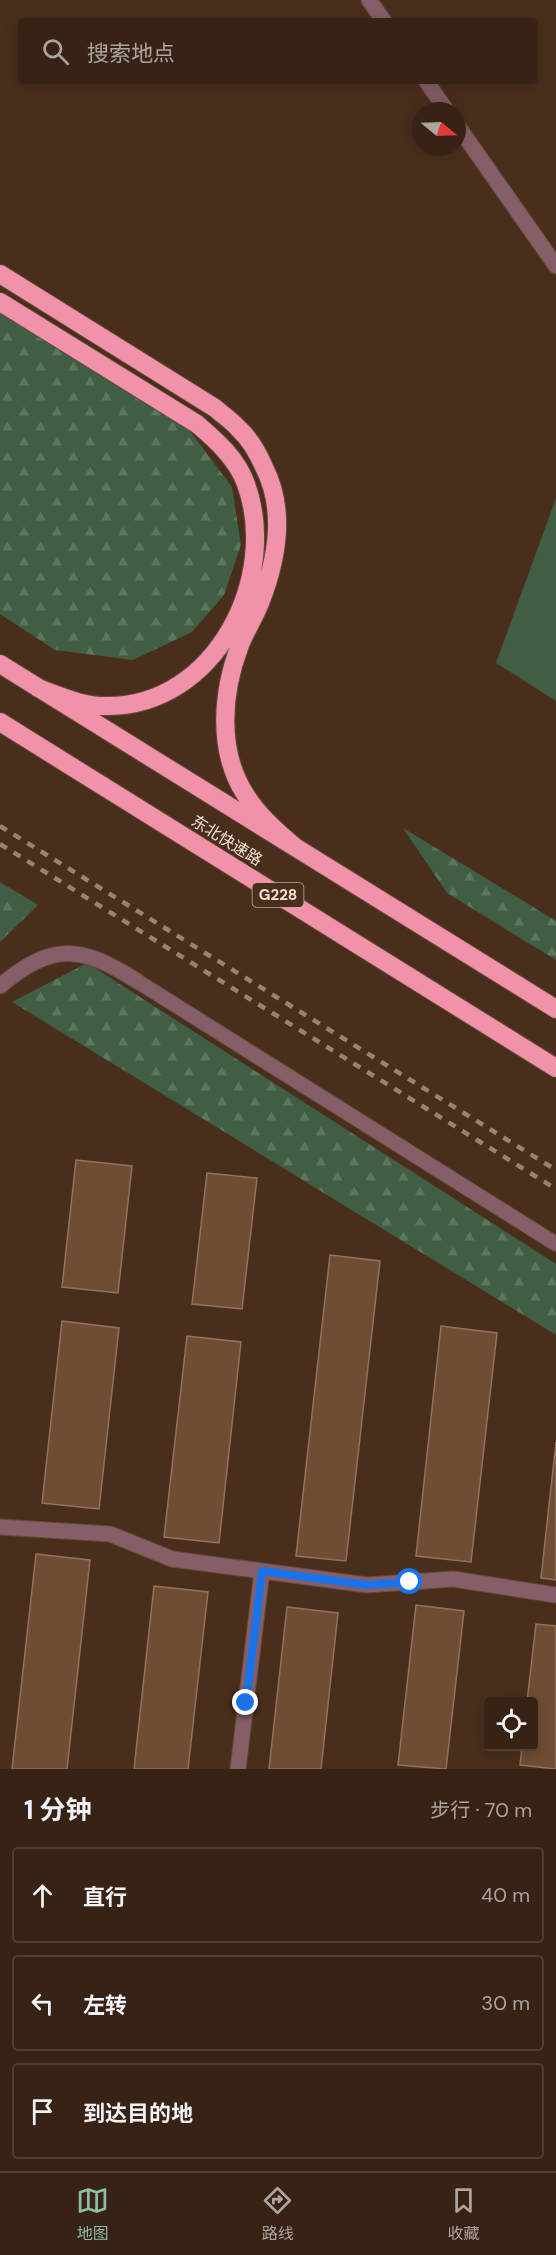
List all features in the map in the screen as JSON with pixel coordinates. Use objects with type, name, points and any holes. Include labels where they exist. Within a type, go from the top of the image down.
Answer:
[{"type":"highway","points":[[0,274],[215,408],[240,429],[261,460],[270,478],[277,508],[277,539],[271,570],[259,604],[240,644],[230,678],[225,705],[226,736],[232,765],[244,793],[259,814],[295,847]]},
{"type":"highway","points":[[0,302],[197,424],[217,441],[233,460],[246,483],[254,514],[256,543],[251,575],[239,609],[225,639],[207,663],[185,682],[142,701],[108,706],[86,704],[38,688]]},
{"type":"highway","name":"东北快速路","points":[[0,664],[556,1008]]},
{"type":"highway","name":"东北快速路","points":[[0,722],[556,1068]]},
{"type":"street","points":[[369,0],[382,18]]},
{"type":"street","points":[[428,84],[441,102]]},
{"type":"street","points":[[466,138],[556,266]]},
{"type":"street","points":[[0,986],[38,959],[59,953],[78,953],[96,958],[137,981]]},
{"type":"street","points":[[0,1527],[110,1534],[172,1559],[367,1585],[453,1579],[556,1595]]},
{"type":"street","points":[[238,1769],[262,1571]]},
{"type":"lane","points":[[137,981],[556,1244]]},
{"type":"green space","points":[[0,310],[187,427],[232,487],[241,545],[224,595],[192,632],[133,660],[55,650],[0,614]]},
{"type":"green space","points":[[556,498],[556,701],[496,663]]},
{"type":"green space","points":[[403,828],[556,921],[556,960],[447,893]]},
{"type":"green space","points":[[0,882],[38,905],[0,942]]},
{"type":"green space","points":[[87,963],[556,1264],[556,1335],[12,1002]]},
{"type":"building","points":[[76,1160],[132,1166],[118,1293],[62,1287]]},
{"type":"building","points":[[207,1173],[257,1178],[242,1309],[192,1304]]},
{"type":"building","points":[[330,1255],[380,1261],[346,1561],[296,1556]]},
{"type":"building","points":[[62,1321],[119,1328],[99,1509],[42,1503]]},
{"type":"building","points":[[441,1326],[497,1333],[471,1562],[416,1556]]},
{"type":"building","points":[[187,1336],[241,1342],[219,1543],[164,1537]]},
{"type":"building","points":[[556,1442],[556,1580],[541,1578]]},
{"type":"building","points":[[36,1554],[90,1560],[67,1769],[12,1769]]},
{"type":"building","points":[[154,1586],[208,1592],[188,1769],[134,1769]]},
{"type":"building","points":[[416,1605],[464,1611],[446,1769],[398,1765]]},
{"type":"building","points":[[287,1607],[338,1613],[321,1769],[269,1769]]},
{"type":"building","points":[[536,1624],[556,1626],[556,1769],[520,1765],[521,1751],[538,1751],[538,1697],[528,1697]]},
{"type":"railway","points":[[0,826],[556,1170]]},
{"type":"railway","points":[[0,844],[556,1189]]},
{"type":"route","points":[[246,1703],[262,1571],[367,1585],[410,1582]]}]
